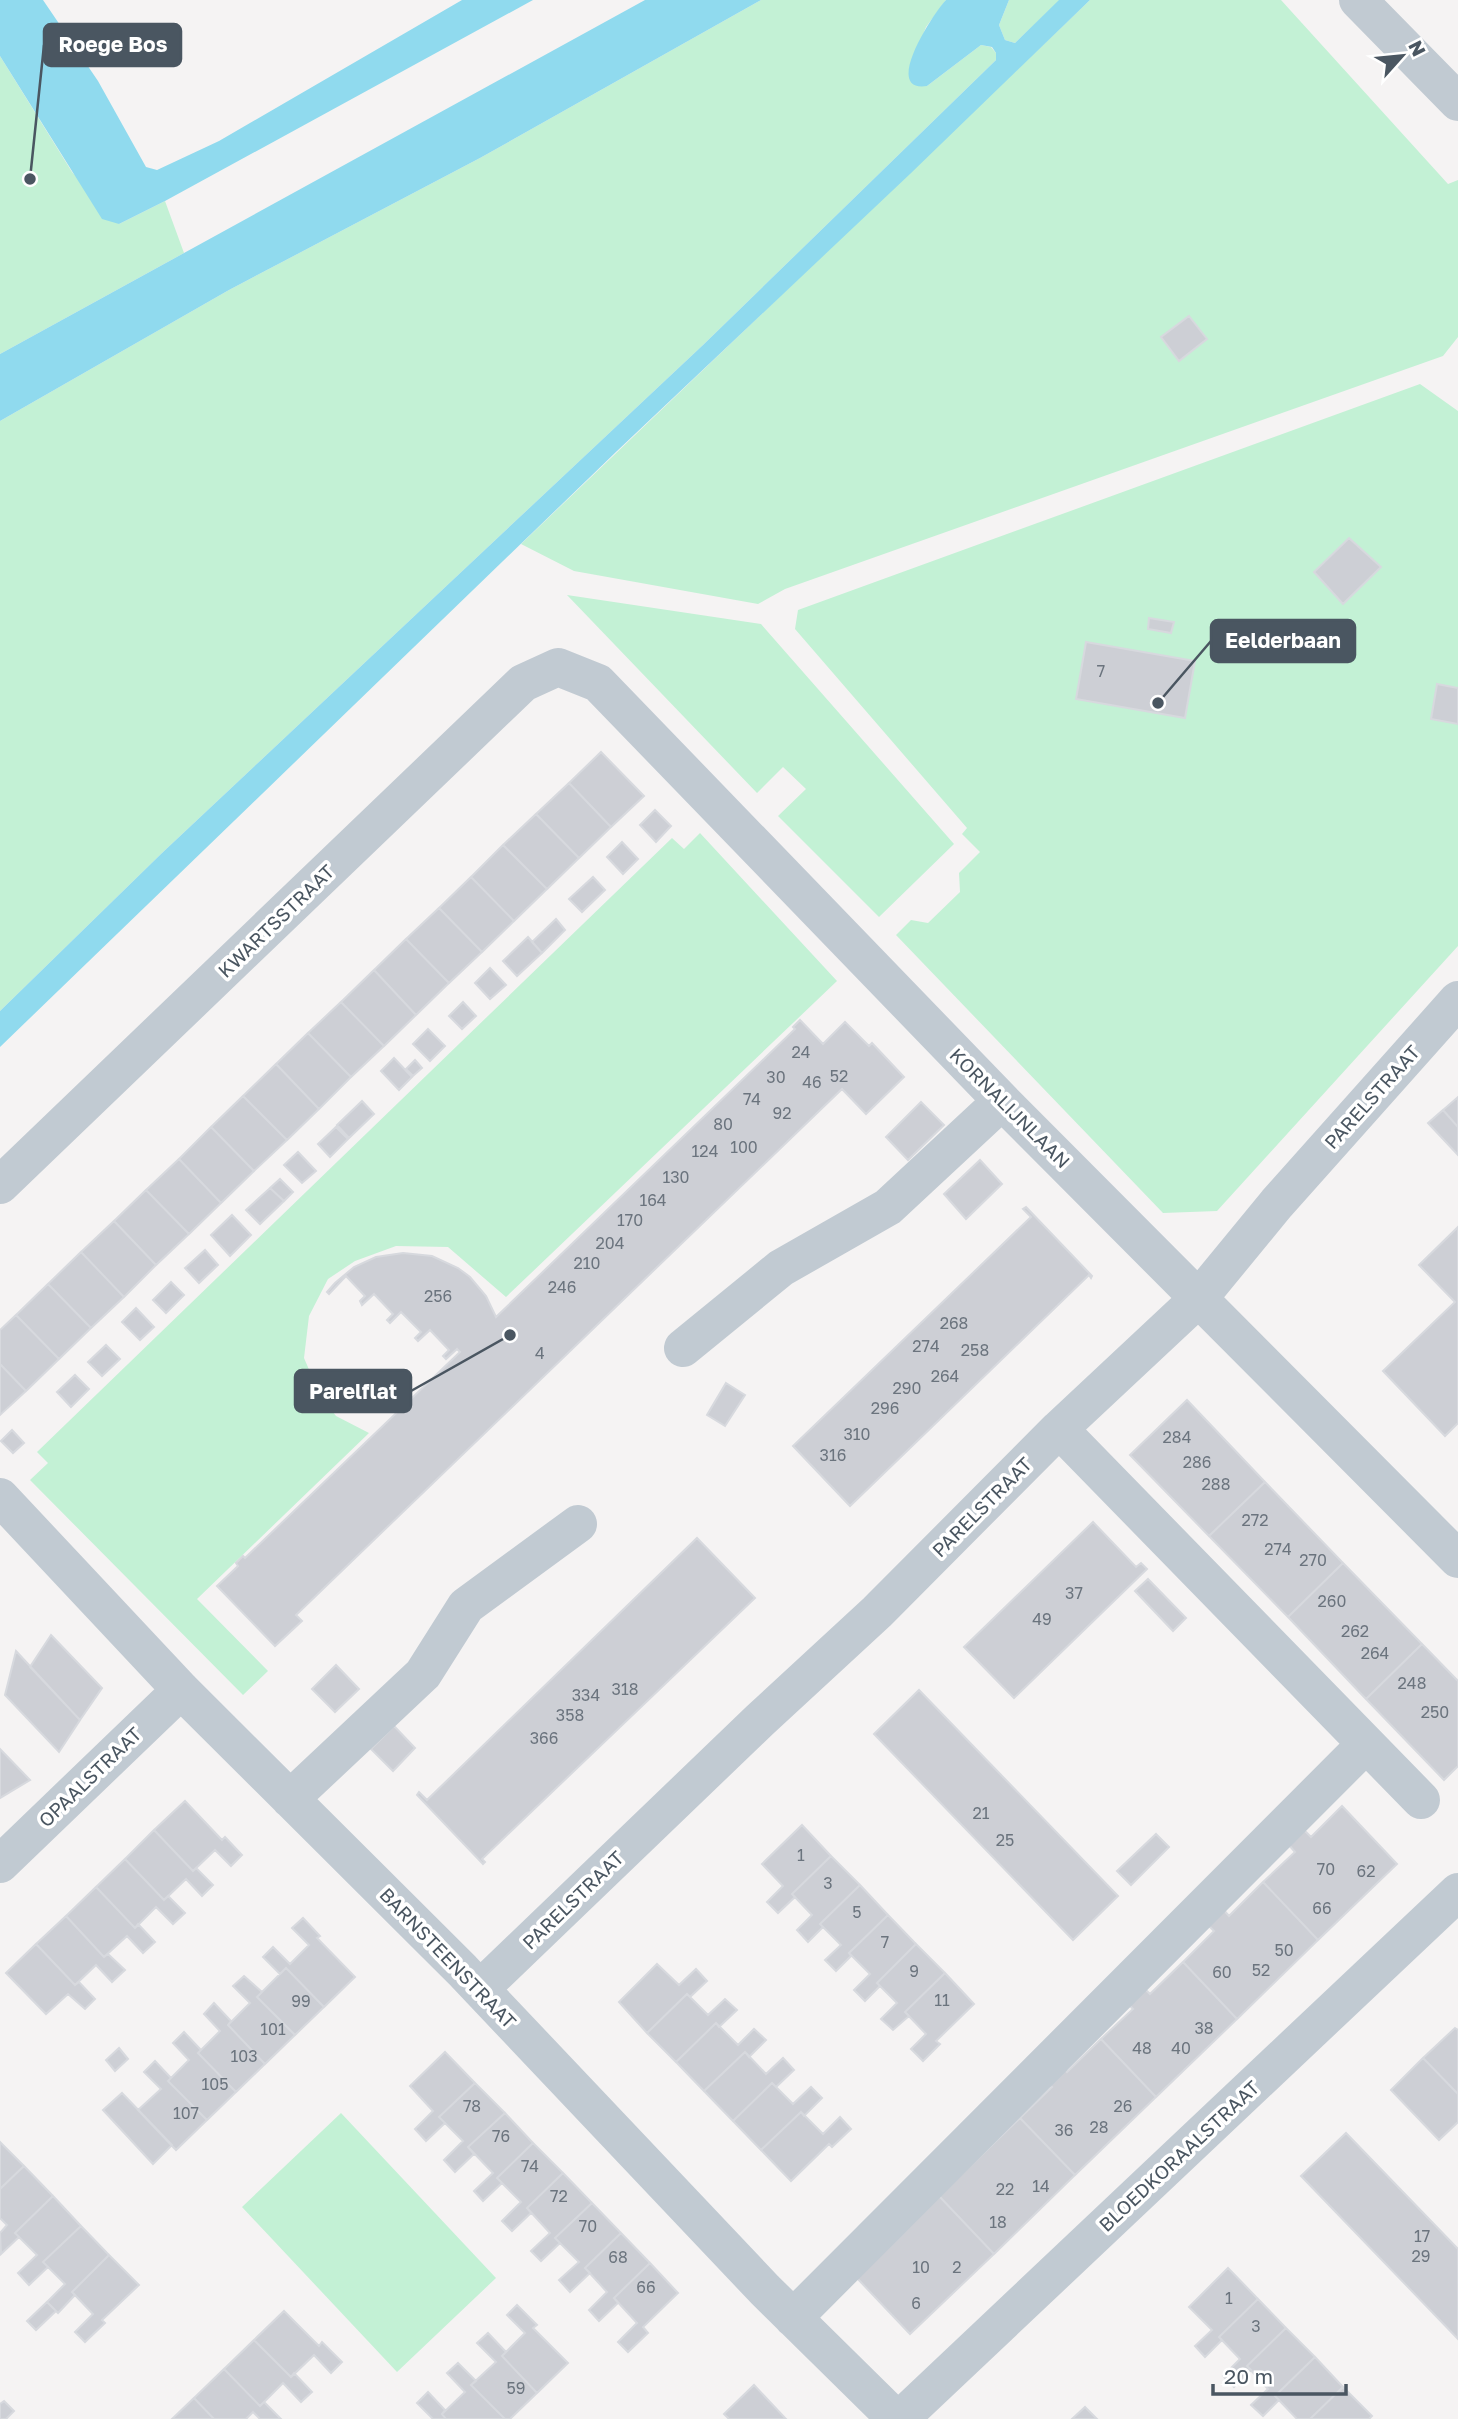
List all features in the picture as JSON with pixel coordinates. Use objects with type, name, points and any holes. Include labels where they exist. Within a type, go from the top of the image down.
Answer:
[{"type":"street","points":[[1358,0],[1458,102]]},
{"type":"street","name":"KORNALIJNLAAN","points":[[558,667],[598,683],[1002,1101],[1458,1559]]},
{"type":"street","name":"KWARTSSTRAAT","points":[[0,1185],[523,684],[558,667]]},
{"type":"street","name":"PARELSTRAAT","points":[[480,1989],[750,1729],[877,1612],[1059,1429],[1199,1298],[1277,1202],[1458,1000]]},
{"type":"street","points":[[683,1348],[780,1268],[888,1207],[1002,1101]]},
{"type":"street","points":[[1059,1429],[1421,1800]]},
{"type":"street","name":"BARNSTEENSTRAAT","points":[[0,1497],[181,1690],[480,1989],[793,2318],[898,2419]]},
{"type":"street","points":[[290,1800],[423,1674],[466,1606],[578,1524]]},
{"type":"street","name":"OPAALSTRAAT","points":[[0,1864],[181,1690]]},
{"type":"street","points":[[793,2318],[1366,1744]]},
{"type":"street","name":"BLOEDKORAALSTRAAT","points":[[898,2419],[1458,1892]]},
{"type":"green space","points":[[761,0],[946,0],[926,27],[909,71],[927,86],[981,45],[991,47],[996,53],[996,60],[703,345],[162,853],[0,1011],[0,421],[229,290],[480,158]]},
{"type":"green space","points":[[1009,0],[1060,0],[1015,43],[1005,40],[999,25]]},
{"type":"green space","points":[[1090,0],[1281,0],[1448,184],[1458,180],[1458,337],[1443,356],[785,589],[758,604],[574,571],[521,544]]},
{"type":"green space","points":[[0,56],[72,172],[119,224],[165,201],[184,253],[0,354]]},
{"type":"green space","points":[[1420,384],[1458,411],[1458,946],[1217,1211],[1163,1213],[896,935],[911,920],[928,923],[960,892],[959,873],[980,852],[962,834],[967,828],[795,629],[798,610]]},
{"type":"green space","points":[[567,595],[761,624],[954,844],[879,917],[778,816],[806,789],[783,767],[757,793]]},
{"type":"green space","points":[[700,833],[837,981],[506,1297],[448,1247],[396,1246],[355,1261],[328,1279],[309,1316],[304,1358],[320,1395],[336,1416],[369,1433],[197,1599],[268,1671],[243,1695],[30,1480],[48,1463],[37,1452],[672,838],[684,849]]},
{"type":"green space","points":[[341,2113],[496,2278],[397,2372],[242,2207]]},
{"type":"water","points":[[0,0],[43,0],[98,81],[146,167],[157,170],[219,141],[462,0],[533,0],[119,224],[102,219],[0,56]]},
{"type":"water","points":[[645,0],[761,0],[480,158],[229,290],[0,421],[0,354]]},
{"type":"water","points":[[946,0],[1009,0],[999,25],[1005,40],[1015,43],[1059,0],[1090,0],[617,451],[0,1047],[0,1011],[162,853],[703,345],[996,60],[992,47],[981,45],[927,86],[914,85],[909,77],[915,50],[931,19]]},
{"type":"building","points":[[1189,316],[1207,339],[1179,361],[1161,337]]},
{"type":"building","points":[[1349,538],[1381,567],[1343,604],[1314,572]]},
{"type":"building","points":[[1149,618],[1174,622],[1171,633],[1148,629]]},
{"type":"building","points":[[1086,642],[1195,661],[1185,718],[1076,699]]},
{"type":"building","points":[[1437,684],[1458,688],[1458,724],[1431,719]]},
{"type":"building","points":[[601,752],[644,796],[611,827],[569,783]]},
{"type":"building","points":[[569,783],[611,827],[579,858],[536,814]]},
{"type":"building","points":[[655,810],[671,826],[656,842],[640,825]]},
{"type":"building","points":[[536,814],[579,858],[547,889],[503,845]]},
{"type":"building","points":[[622,842],[638,859],[623,874],[607,857]]},
{"type":"building","points":[[503,845],[547,889],[514,921],[471,877]]},
{"type":"building","points":[[471,877],[514,921],[482,952],[439,908]]},
{"type":"building","points":[[593,877],[605,890],[582,912],[569,899]]},
{"type":"building","points":[[439,908],[482,952],[449,983],[406,939]]},
{"type":"building","points":[[556,919],[565,930],[542,953],[532,942]]},
{"type":"building","points":[[528,937],[542,953],[517,976],[503,961]]},
{"type":"building","points":[[406,939],[449,983],[416,1015],[374,970]]},
{"type":"building","points":[[490,968],[506,985],[490,999],[475,983]]},
{"type":"building","points":[[374,970],[416,1015],[384,1046],[341,1002]]},
{"type":"building","points":[[341,1002],[384,1046],[351,1077],[308,1033]]},
{"type":"building","points":[[463,1002],[476,1016],[462,1029],[449,1016]]},
{"type":"building","points":[[800,1020],[823,1044],[845,1022],[869,1046],[872,1043],[904,1077],[866,1114],[842,1089],[296,1615],[302,1621],[275,1646],[217,1586],[238,1566],[236,1563],[243,1556],[245,1558],[460,1352],[457,1349],[446,1359],[443,1356],[449,1350],[430,1330],[418,1341],[415,1338],[421,1332],[401,1312],[390,1323],[387,1320],[393,1314],[374,1294],[362,1305],[360,1301],[365,1296],[346,1276],[329,1294],[327,1292],[354,1267],[376,1257],[403,1253],[432,1256],[470,1277],[486,1296],[496,1317],[795,1029],[793,1027]]},
{"type":"building","points":[[428,1029],[445,1046],[430,1061],[413,1044]]},
{"type":"building","points":[[308,1033],[351,1077],[319,1109],[276,1064]]},
{"type":"building","points":[[394,1058],[412,1077],[399,1090],[381,1071]]},
{"type":"building","points":[[415,1060],[422,1068],[413,1076],[406,1069]]},
{"type":"building","points":[[276,1064],[319,1109],[287,1140],[243,1096]]},
{"type":"building","points":[[243,1096],[287,1140],[254,1171],[211,1127]]},
{"type":"building","points":[[1458,1097],[1458,1127],[1443,1110]]},
{"type":"building","points":[[362,1101],[374,1114],[349,1138],[337,1125]]},
{"type":"building","points":[[921,1102],[944,1125],[908,1160],[886,1137]]},
{"type":"building","points":[[1443,1110],[1458,1127],[1458,1155],[1428,1123]]},
{"type":"building","points":[[211,1127],[254,1171],[221,1203],[179,1159]]},
{"type":"building","points":[[336,1127],[348,1139],[330,1157],[318,1144]]},
{"type":"building","points":[[298,1152],[316,1171],[302,1183],[284,1165]]},
{"type":"building","points":[[179,1159],[221,1203],[189,1234],[146,1190]]},
{"type":"building","points":[[980,1160],[1002,1184],[966,1219],[944,1194]]},
{"type":"building","points":[[280,1179],[293,1192],[284,1201],[270,1188]]},
{"type":"building","points":[[270,1188],[284,1201],[260,1224],[246,1210]]},
{"type":"building","points":[[146,1190],[189,1234],[156,1265],[114,1221]]},
{"type":"building","points":[[1026,1207],[1092,1276],[1091,1278],[1089,1275],[850,1506],[793,1446],[1031,1217],[1023,1209]]},
{"type":"building","points":[[232,1215],[251,1235],[230,1256],[211,1235]]},
{"type":"building","points":[[114,1221],[156,1265],[124,1297],[81,1252]]},
{"type":"building","points":[[1458,1227],[1458,1423],[1445,1436],[1383,1371],[1455,1302],[1419,1265]]},
{"type":"building","points":[[205,1250],[218,1265],[199,1283],[185,1268]]},
{"type":"building","points":[[81,1252],[124,1297],[91,1328],[48,1284]]},
{"type":"building","points":[[171,1282],[184,1295],[166,1313],[153,1300]]},
{"type":"building","points":[[48,1284],[91,1328],[59,1359],[16,1315]]},
{"type":"building","points":[[136,1308],[154,1327],[140,1340],[122,1322]]},
{"type":"building","points":[[16,1315],[59,1359],[26,1391],[0,1364],[0,1330]]},
{"type":"building","points":[[106,1345],[120,1359],[102,1376],[88,1362]]},
{"type":"building","points":[[0,1364],[26,1391],[0,1415]]},
{"type":"building","points":[[75,1375],[89,1389],[71,1407],[57,1392]]},
{"type":"building","points":[[726,1383],[745,1395],[725,1426],[707,1415]]},
{"type":"building","points":[[1187,1400],[1265,1482],[1209,1536],[1130,1455]]},
{"type":"building","points":[[12,1430],[24,1443],[13,1453],[1,1441]]},
{"type":"building","points":[[1265,1482],[1343,1563],[1288,1617],[1209,1536]]},
{"type":"building","points":[[1093,1522],[1136,1567],[1141,1563],[1147,1569],[1014,1698],[964,1647]]},
{"type":"building","points":[[697,1538],[755,1598],[482,1859],[485,1862],[483,1864],[417,1795],[419,1792],[427,1800]]},
{"type":"building","points":[[1343,1563],[1422,1644],[1366,1699],[1288,1617]]},
{"type":"building","points":[[1148,1579],[1186,1618],[1173,1631],[1135,1591]]},
{"type":"building","points":[[51,1635],[102,1688],[80,1720],[30,1667]]},
{"type":"building","points":[[1422,1644],[1458,1681],[1458,1766],[1444,1780],[1366,1699]]},
{"type":"building","points":[[16,1651],[80,1720],[59,1752],[5,1695]]},
{"type":"building","points":[[336,1665],[359,1689],[335,1712],[312,1689]]},
{"type":"building","points":[[919,1690],[1118,1896],[1073,1940],[874,1734]]},
{"type":"building","points":[[394,1726],[415,1748],[393,1771],[371,1749]]},
{"type":"building","points":[[0,1749],[30,1780],[0,1798]]},
{"type":"building","points":[[185,1801],[222,1840],[225,1837],[242,1855],[231,1866],[215,1850],[193,1871],[154,1830]]},
{"type":"building","points":[[1342,1806],[1397,1864],[1318,1940],[1263,1882],[1295,1852],[1288,1844],[1303,1829],[1311,1837]]},
{"type":"building","points":[[802,1825],[831,1856],[792,1894],[795,1897],[778,1913],[767,1902],[783,1886],[762,1864]]},
{"type":"building","points":[[154,1830],[193,1871],[196,1868],[213,1885],[202,1896],[186,1879],[164,1900],[125,1859]]},
{"type":"building","points":[[1156,1834],[1169,1847],[1131,1885],[1117,1871]]},
{"type":"building","points":[[831,1856],[860,1885],[820,1924],[823,1927],[808,1942],[797,1930],[812,1915],[792,1894]]},
{"type":"building","points":[[125,1859],[164,1900],[168,1896],[185,1913],[173,1924],[156,1907],[135,1928],[96,1887]]},
{"type":"building","points":[[1263,1882],[1318,1940],[1237,2019],[1183,1962],[1214,1931],[1206,1923],[1222,1908],[1229,1916]]},
{"type":"building","points":[[860,1885],[888,1915],[849,1953],[851,1956],[836,1971],[825,1960],[841,1945],[820,1924]]},
{"type":"building","points":[[96,1887],[135,1928],[138,1924],[155,1942],[143,1953],[127,1936],[104,1957],[66,1916]]},
{"type":"building","points":[[888,1915],[916,1944],[877,1983],[880,1986],[865,2001],[854,1990],[870,1974],[849,1953]]},
{"type":"building","points":[[66,1916],[104,1957],[108,1954],[125,1970],[112,1982],[96,1965],[75,1985],[36,1944]]},
{"type":"building","points":[[303,1918],[320,1936],[317,1938],[355,1977],[324,2007],[286,1968],[280,1974],[263,1957],[273,1947],[290,1964],[309,1945],[292,1928]]},
{"type":"building","points":[[36,1944],[75,1985],[79,1982],[95,1999],[85,2009],[68,1994],[46,2014],[6,1973]]},
{"type":"building","points":[[916,1944],[945,1973],[905,2012],[909,2016],[893,2030],[881,2019],[897,2003],[877,1983]]},
{"type":"building","points":[[1183,1962],[1237,2019],[1156,2097],[1101,2039],[1133,2009],[1125,2001],[1141,1985],[1150,1994]]},
{"type":"building","points":[[657,1964],[679,1985],[696,1969],[707,1981],[690,1997],[687,1994],[647,2033],[619,2002]]},
{"type":"building","points":[[286,1968],[324,2007],[295,2035],[257,1997]]},
{"type":"building","points":[[945,1973],[974,2004],[936,2041],[940,2044],[923,2061],[911,2049],[926,2034],[905,2012]]},
{"type":"building","points":[[244,1976],[262,1992],[257,1997],[295,2035],[265,2064],[228,2025],[250,2003],[233,1986]]},
{"type":"building","points":[[687,1994],[708,2015],[725,1999],[737,2010],[719,2027],[716,2023],[676,2062],[647,2033]]},
{"type":"building","points":[[214,2003],[231,2021],[228,2025],[265,2064],[236,2092],[198,2053],[220,2031],[204,2014]]},
{"type":"building","points":[[716,2023],[738,2045],[754,2029],[766,2040],[749,2057],[745,2052],[704,2091],[676,2062]]},
{"type":"building","points":[[1455,2028],[1458,2030],[1458,2094],[1423,2058]]},
{"type":"building","points":[[184,2032],[201,2050],[198,2053],[236,2092],[207,2120],[168,2081],[189,2060],[173,2043]]},
{"type":"building","points":[[1101,2039],[1156,2097],[1075,2175],[1020,2118],[1052,2087],[1044,2079],[1059,2064],[1067,2072]]},
{"type":"building","points":[[119,2048],[128,2059],[115,2071],[106,2060]]},
{"type":"building","points":[[445,2052],[475,2083],[439,2117],[445,2123],[426,2141],[415,2129],[433,2111],[410,2086]]},
{"type":"building","points":[[745,2052],[766,2074],[783,2058],[794,2070],[776,2087],[772,2083],[733,2121],[704,2091]]},
{"type":"building","points":[[1423,2058],[1458,2094],[1458,2122],[1439,2140],[1391,2090]]},
{"type":"building","points":[[155,2061],[171,2078],[168,2081],[207,2120],[176,2150],[138,2110],[161,2089],[144,2072]]},
{"type":"building","points":[[475,2083],[505,2113],[468,2147],[474,2154],[455,2172],[444,2160],[463,2141],[439,2117]]},
{"type":"building","points":[[772,2083],[793,2104],[811,2087],[822,2098],[804,2116],[801,2112],[761,2150],[733,2121]]},
{"type":"building","points":[[122,2093],[172,2145],[153,2164],[103,2110]]},
{"type":"building","points":[[801,2112],[823,2134],[840,2117],[851,2129],[832,2147],[829,2144],[791,2181],[761,2150]]},
{"type":"building","points":[[505,2113],[533,2143],[497,2178],[502,2183],[483,2201],[474,2191],[493,2173],[468,2147]]},
{"type":"building","points":[[1020,2118],[1075,2175],[994,2254],[939,2196]]},
{"type":"building","points":[[1346,2133],[1458,2249],[1458,2339],[1301,2176]]},
{"type":"building","points":[[0,2142],[24,2166],[0,2189]]},
{"type":"building","points":[[533,2143],[563,2173],[527,2208],[531,2213],[512,2231],[502,2221],[521,2202],[497,2178]]},
{"type":"building","points":[[24,2166],[53,2196],[15,2233],[19,2237],[1,2254],[0,2233],[7,2225],[0,2218],[0,2189]]},
{"type":"building","points":[[563,2173],[592,2203],[555,2238],[560,2243],[541,2261],[531,2251],[550,2233],[527,2208]]},
{"type":"building","points":[[53,2196],[81,2226],[43,2262],[48,2267],[29,2285],[18,2273],[37,2255],[15,2233]]},
{"type":"building","points":[[939,2196],[994,2254],[910,2334],[855,2276]]},
{"type":"building","points":[[592,2203],[621,2233],[585,2268],[590,2273],[570,2292],[559,2280],[579,2262],[555,2238]]},
{"type":"building","points":[[81,2226],[109,2255],[72,2292],[75,2295],[58,2313],[47,2302],[65,2284],[43,2262]]},
{"type":"building","points":[[621,2233],[650,2263],[614,2298],[618,2303],[599,2321],[589,2310],[607,2292],[585,2268]]},
{"type":"building","points":[[109,2255],[139,2285],[102,2320],[105,2323],[85,2342],[75,2332],[93,2314],[72,2292]]},
{"type":"building","points":[[650,2263],[678,2293],[643,2327],[648,2333],[628,2352],[618,2342],[637,2323],[614,2298]]},
{"type":"building","points":[[1228,2268],[1258,2299],[1219,2337],[1222,2340],[1205,2357],[1195,2346],[1212,2330],[1189,2307]]},
{"type":"building","points":[[1258,2299],[1286,2328],[1247,2366],[1251,2370],[1234,2387],[1223,2376],[1240,2359],[1219,2337]]},
{"type":"building","points":[[47,2302],[56,2311],[36,2330],[27,2321]]},
{"type":"building","points":[[517,2305],[537,2325],[533,2328],[568,2363],[537,2393],[502,2356],[525,2333],[507,2315]]},
{"type":"building","points":[[284,2311],[319,2346],[322,2342],[342,2362],[331,2373],[314,2355],[291,2377],[254,2340]]},
{"type":"building","points":[[1286,2328],[1315,2357],[1275,2396],[1279,2400],[1263,2416],[1251,2405],[1268,2389],[1247,2366]]},
{"type":"building","points":[[488,2333],[506,2352],[502,2356],[537,2393],[510,2419],[505,2419],[471,2385],[496,2362],[477,2343]]},
{"type":"building","points":[[254,2340],[291,2377],[294,2373],[312,2392],[301,2402],[283,2383],[260,2406],[224,2369]]},
{"type":"building","points":[[1315,2357],[1343,2387],[1310,2419],[1297,2419],[1275,2396]]},
{"type":"building","points":[[458,2363],[476,2381],[471,2385],[505,2419],[446,2419],[442,2414],[465,2392],[447,2373]]},
{"type":"building","points":[[224,2369],[260,2406],[264,2402],[281,2419],[260,2419],[253,2412],[246,2419],[214,2419],[194,2398]]},
{"type":"building","points":[[754,2385],[786,2419],[729,2419],[724,2414]]},
{"type":"building","points":[[1343,2387],[1372,2416],[1369,2419],[1310,2419]]},
{"type":"building","points":[[428,2392],[445,2410],[442,2414],[446,2419],[433,2419],[417,2403]]},
{"type":"building","points":[[194,2398],[214,2419],[172,2419]]},
{"type":"building","points":[[4,2401],[14,2411],[6,2419],[0,2419],[0,2404]]},
{"type":"building","points":[[1085,2407],[1097,2419],[1072,2419]]},
{"type":"place","name":"Roege Bos","points":[[30,179]]},
{"type":"place","name":"Eelderbaan","points":[[1158,703]]},
{"type":"place","name":"Parelflat","points":[[510,1335]]}]
